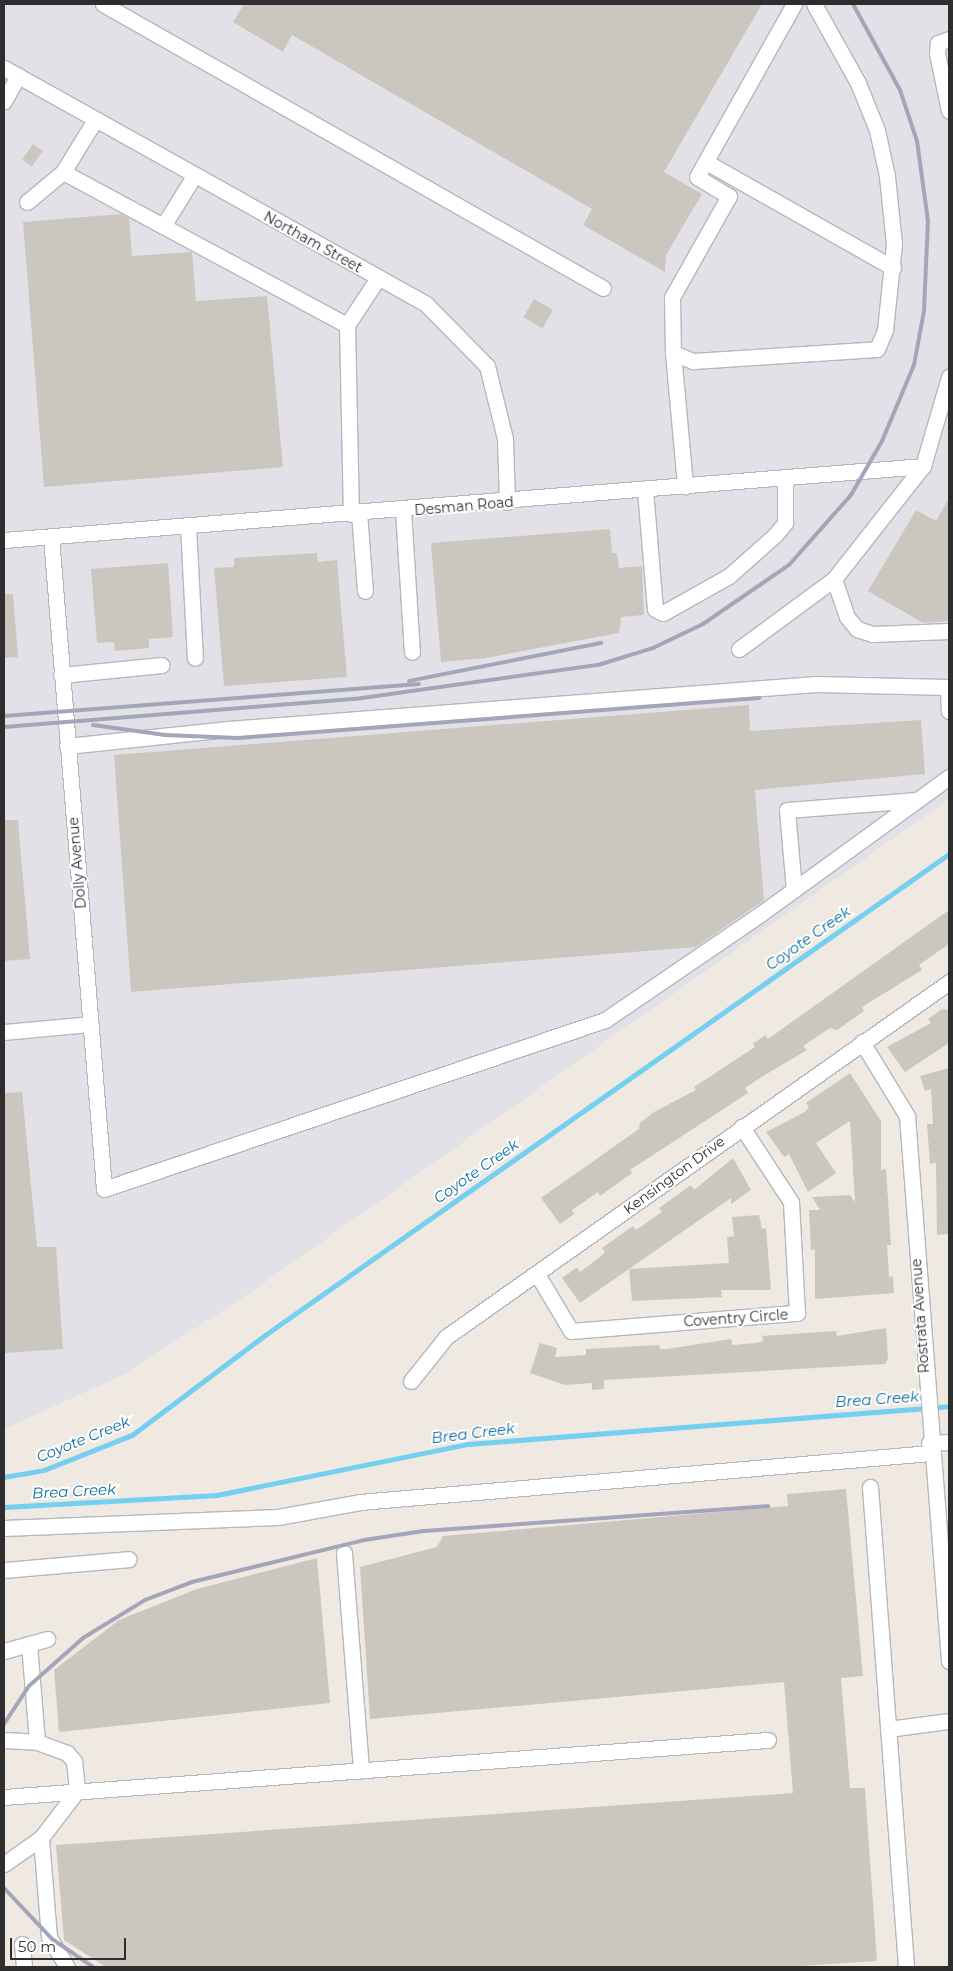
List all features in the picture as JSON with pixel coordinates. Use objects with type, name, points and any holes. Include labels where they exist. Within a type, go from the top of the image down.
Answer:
[{"type":"street","points":[[103,4],[603,288]]},
{"type":"street","points":[[685,486],[673,353],[672,297],[729,196],[698,177],[794,4]]},
{"type":"street","points":[[673,353],[693,361],[877,349],[885,330],[893,268],[887,176],[877,130],[858,83],[814,4]]},
{"type":"street","points":[[949,39],[938,43],[937,53],[949,111]]},
{"type":"street","name":"Northam Street","points":[[4,68],[194,176],[426,304],[486,366],[504,439],[508,502]]},
{"type":"street","points":[[4,101],[18,76]]},
{"type":"street","points":[[27,202],[63,172],[95,120]]},
{"type":"street","points":[[706,162],[893,268]]},
{"type":"street","points":[[63,172],[347,325]]},
{"type":"street","points":[[163,226],[194,176]]},
{"type":"street","points":[[365,591],[355,514],[347,325],[378,278]]},
{"type":"street","points":[[739,649],[834,579],[923,466],[949,377]]},
{"type":"street","name":"Desman Road","points":[[4,540],[508,502],[923,466]]},
{"type":"street","points":[[645,490],[655,609],[663,613],[729,576],[775,535],[785,523],[785,477]]},
{"type":"street","points":[[403,510],[412,652]]},
{"type":"street","points":[[188,526],[195,658]]},
{"type":"street","name":"Dolly Avenue","points":[[51,537],[104,1189],[604,1020],[794,890]]},
{"type":"street","points":[[834,579],[846,617],[857,630],[872,634],[949,631]]},
{"type":"street","points":[[61,675],[162,665]]},
{"type":"street","points":[[67,746],[228,729],[816,684],[948,687],[949,712]]},
{"type":"street","points":[[794,890],[949,777]]},
{"type":"street","points":[[794,890],[787,810],[918,800]]},
{"type":"street","name":"Kensington Drive","points":[[411,1380],[446,1337],[949,982]]},
{"type":"street","points":[[4,1032],[90,1024]]},
{"type":"street","name":"Rostrata Avenue","points":[[862,1042],[907,1116],[924,1377],[947,1615],[949,1661]]},
{"type":"street","name":"Coventry Circle","points":[[536,1274],[571,1331],[797,1313],[791,1202],[742,1127]]},
{"type":"street","points":[[4,1528],[278,1517],[360,1502],[930,1446],[949,1442]]},
{"type":"street","points":[[870,1487],[906,1967]]},
{"type":"street","points":[[344,1553],[361,1770]]},
{"type":"street","points":[[4,1570],[129,1559]]},
{"type":"street","points":[[4,1651],[47,1639]]},
{"type":"street","points":[[29,1644],[36,1742]]},
{"type":"street","points":[[888,1729],[949,1721]]},
{"type":"street","points":[[4,1740],[36,1742],[67,1753],[74,1761],[77,1791],[41,1838],[4,1864]]},
{"type":"street","points":[[4,1797],[768,1740]]},
{"type":"street","points":[[41,1838],[50,1937],[67,1967]]},
{"type":"street","points":[[22,1944],[24,1967]]},
{"type":"shaded area","points":[[4,4],[949,4],[949,799],[248,1294],[125,1374],[4,1429]]},
{"type":"building","points":[[244,4],[762,4],[664,172],[702,194],[666,255],[665,272],[583,225],[592,209],[292,35],[283,52],[233,22]]},
{"type":"building","points":[[33,144],[43,151],[32,166],[22,160]]},
{"type":"building","points":[[121,214],[129,218],[132,256],[192,252],[196,301],[267,296],[283,467],[44,487],[23,222]]},
{"type":"building","points":[[534,299],[553,310],[543,328],[524,317]]},
{"type":"building","points":[[949,498],[949,621],[923,623],[868,591],[916,510],[936,521]]},
{"type":"building","points":[[610,529],[612,553],[617,553],[619,568],[642,566],[644,615],[621,617],[619,633],[486,658],[441,662],[431,543]]},
{"type":"building","points":[[317,553],[318,562],[337,560],[347,677],[224,686],[214,568],[234,567],[234,558]]},
{"type":"building","points":[[168,563],[173,637],[149,639],[149,648],[115,651],[114,642],[97,643],[91,569]]},
{"type":"building","points":[[4,594],[13,594],[18,657],[4,658]]},
{"type":"building","points":[[749,705],[750,731],[921,720],[925,774],[755,790],[764,900],[696,947],[131,992],[114,755]]},
{"type":"building","points":[[4,820],[18,820],[30,959],[4,961]]},
{"type":"building","points":[[949,910],[949,944],[919,965],[922,970],[862,1007],[864,1011],[837,1030],[830,1028],[803,1046],[807,1050],[745,1088],[748,1093],[630,1170],[632,1173],[600,1196],[598,1192],[572,1210],[574,1214],[560,1224],[541,1198],[639,1129],[640,1123],[654,1112],[696,1090],[694,1087],[755,1047],[753,1044],[765,1035],[768,1039]]},
{"type":"building","points":[[942,1009],[949,1010],[949,1043],[905,1072],[887,1047],[931,1023],[928,1019]]},
{"type":"building","points":[[949,1068],[949,1234],[937,1235],[936,1163],[930,1164],[927,1124],[933,1124],[931,1089],[925,1091],[920,1076]]},
{"type":"building","points":[[850,1073],[881,1121],[881,1170],[886,1169],[891,1245],[887,1245],[889,1277],[893,1276],[894,1293],[815,1299],[815,1249],[811,1250],[809,1210],[820,1210],[812,1197],[850,1195],[855,1202],[850,1121],[816,1143],[836,1173],[808,1192],[789,1154],[784,1157],[766,1132],[805,1112],[809,1107],[806,1103]]},
{"type":"building","points":[[22,1092],[37,1247],[56,1247],[63,1349],[4,1353],[4,1093]]},
{"type":"building","points":[[733,1158],[751,1190],[731,1204],[731,1198],[580,1303],[562,1278],[577,1267],[580,1272],[605,1252],[602,1248],[633,1226],[636,1230],[662,1212],[659,1208],[691,1185],[694,1190]]},
{"type":"building","points":[[759,1215],[762,1229],[766,1228],[771,1290],[721,1290],[722,1297],[632,1301],[629,1269],[729,1263],[727,1237],[734,1236],[732,1217]]},
{"type":"building","points":[[886,1328],[888,1358],[885,1364],[604,1380],[604,1389],[592,1390],[592,1383],[565,1385],[530,1373],[540,1343],[557,1348],[555,1357],[586,1355],[586,1349],[659,1345],[660,1349],[667,1349],[731,1339],[732,1345],[763,1341],[762,1336],[836,1331],[837,1336]]},
{"type":"building","points":[[846,1489],[863,1676],[841,1678],[850,1788],[865,1788],[877,1961],[784,1967],[106,1967],[64,1940],[56,1845],[793,1793],[784,1682],[370,1719],[360,1567],[437,1547],[443,1536],[788,1506],[787,1494]]},
{"type":"building","points":[[317,1558],[330,1703],[59,1732],[54,1670],[119,1620],[197,1589]]},
{"type":"waterway","name":"Coyote Creek","points":[[4,1477],[44,1470],[132,1435],[265,1335],[949,854]]},
{"type":"waterway","name":"Brea Creek","points":[[4,1507],[217,1495],[468,1444],[949,1406]]},
{"type":"railway","points":[[4,727],[362,698],[598,665],[653,648],[703,624],[789,565],[851,495],[882,441],[914,365],[924,311],[928,221],[917,141],[900,90],[853,4]]},
{"type":"railway","points":[[409,681],[601,643]]},
{"type":"railway","points":[[4,716],[419,684]]},
{"type":"railway","points":[[93,725],[165,735],[238,738],[759,698]]},
{"type":"railway","points":[[4,1724],[29,1686],[83,1638],[145,1600],[192,1582],[364,1540],[423,1531],[768,1506]]},
{"type":"railway","points":[[4,1888],[52,1939],[93,1967]]}]
